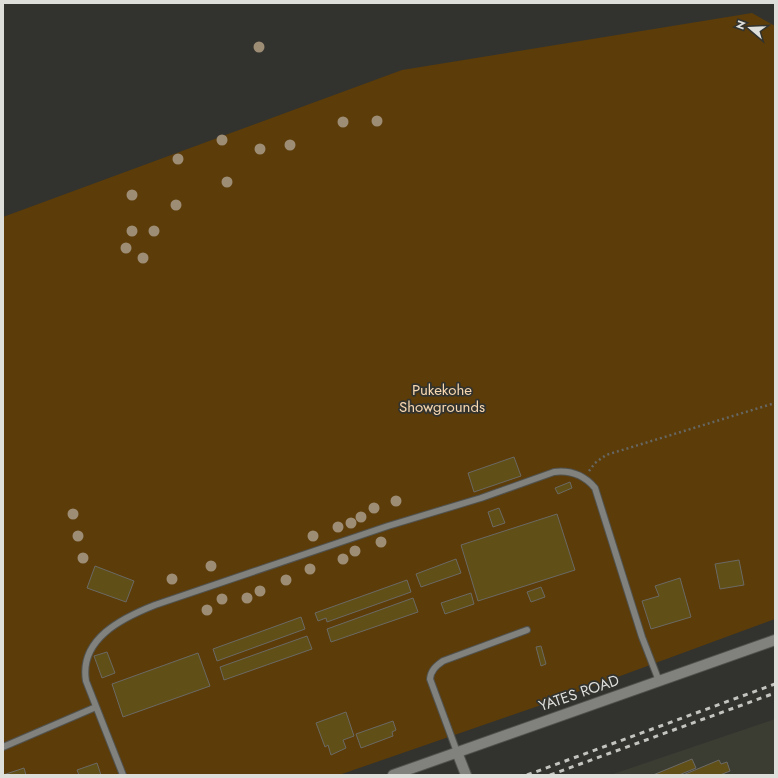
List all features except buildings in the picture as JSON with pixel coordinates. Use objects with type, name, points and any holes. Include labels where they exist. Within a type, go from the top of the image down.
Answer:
[{"type":"street","name":"YATES ROAD","points":[[393,775],[775,640]]},
{"type":"street","points":[[457,752],[466,775]]},
{"type":"lane","points":[[123,775],[86,681],[85,674],[87,658],[90,651],[100,638],[111,628],[138,612],[155,605],[388,526],[481,498],[554,472],[569,471],[584,477],[595,488],[642,638],[658,681]]},
{"type":"lane","points":[[457,752],[430,679],[430,672],[436,665],[443,661],[527,630]]},
{"type":"lane","points":[[3,747],[96,707]]},
{"type":"path","points":[[584,477],[595,463],[606,455],[775,403]]},
{"type":"shaded area","points":[[775,719],[775,775],[610,775]]},
{"type":"green space","name":"Pukekohe Showgrounds","points":[[752,13],[775,26],[775,619],[547,703],[339,775],[3,775],[3,217],[402,70]]},
{"type":"railway","points":[[527,775],[775,684]]},
{"type":"railway","points":[[550,775],[775,693]]}]
